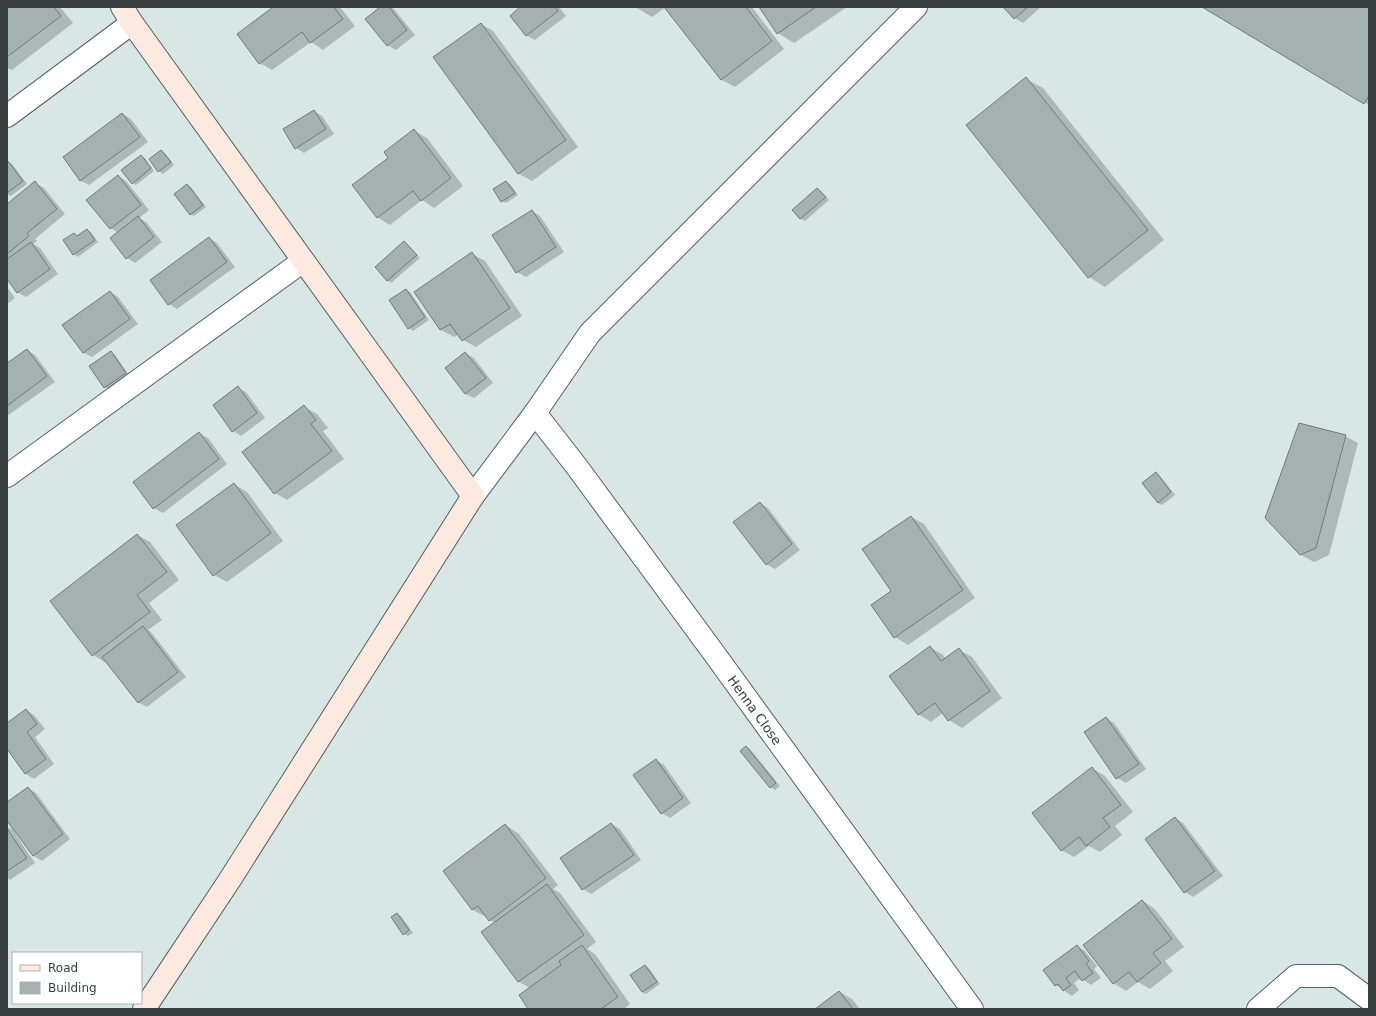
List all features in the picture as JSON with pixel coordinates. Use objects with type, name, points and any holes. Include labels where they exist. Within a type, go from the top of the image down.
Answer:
[{"type":"street","points":[[144,1009],[229,881],[473,496],[535,413],[590,333],[916,7]]},
{"type":"street","points":[[7,116],[127,15],[473,496]]},
{"type":"street","points":[[7,476],[303,261]]},
{"type":"street","name":"Henna Close","points":[[535,413],[577,467],[721,663],[972,1009]]},
{"type":"street","points":[[1258,1009],[1296,976],[1338,976],[1369,999]]},
{"type":"building","points":[[7,7],[54,7],[61,16],[7,57]]},
{"type":"building","points":[[273,7],[334,7],[343,19],[310,43],[302,32],[259,64],[237,34]]},
{"type":"building","points":[[380,7],[389,7],[407,30],[387,46],[365,19]]},
{"type":"building","points":[[520,7],[555,7],[558,11],[526,36],[510,16]]},
{"type":"building","points":[[664,7],[746,7],[772,41],[721,80]]},
{"type":"building","points":[[759,7],[816,7],[777,34]]},
{"type":"building","points":[[1003,7],[1028,7],[1014,19]]},
{"type":"building","points":[[1202,7],[1369,7],[1369,96],[1364,104]]},
{"type":"building","points":[[481,23],[566,140],[518,174],[433,57]]},
{"type":"building","points":[[1026,77],[1148,230],[1088,278],[966,125]]},
{"type":"building","points":[[314,110],[326,129],[295,149],[283,129]]},
{"type":"building","points":[[122,113],[140,137],[80,181],[63,157]]},
{"type":"building","points":[[414,129],[451,178],[421,201],[413,191],[377,218],[352,185],[388,158],[384,152]]},
{"type":"building","points":[[161,150],[171,162],[158,172],[149,159]]},
{"type":"building","points":[[141,155],[151,168],[132,184],[121,170]]},
{"type":"building","points":[[8,161],[23,181],[7,193],[7,162]]},
{"type":"building","points":[[118,175],[141,205],[110,229],[86,200]]},
{"type":"building","points":[[35,181],[57,209],[27,233],[29,236],[7,254],[7,204]]},
{"type":"building","points":[[506,181],[515,193],[501,202],[493,189]]},
{"type":"building","points":[[187,184],[203,205],[190,215],[174,194]]},
{"type":"building","points":[[817,188],[826,197],[800,219],[792,210]]},
{"type":"building","points":[[532,210],[556,247],[516,273],[492,235]]},
{"type":"building","points":[[138,216],[154,237],[126,259],[110,238]]},
{"type":"building","points":[[87,229],[95,240],[73,255],[63,240],[74,233],[77,236]]},
{"type":"building","points":[[209,237],[227,262],[168,305],[150,280]]},
{"type":"building","points":[[404,241],[417,255],[387,281],[375,267]]},
{"type":"building","points":[[31,242],[50,269],[17,293],[7,279],[7,259]]},
{"type":"building","points":[[472,252],[510,308],[462,341],[450,324],[440,330],[414,292]]},
{"type":"building","points":[[406,289],[425,317],[408,329],[389,300]]},
{"type":"building","points":[[110,291],[130,319],[83,353],[62,325]]},
{"type":"building","points":[[27,349],[47,376],[7,406],[7,363]]},
{"type":"building","points":[[111,351],[126,373],[104,388],[89,366]]},
{"type":"building","points":[[465,352],[486,378],[465,394],[445,368]]},
{"type":"building","points":[[238,386],[257,413],[232,432],[213,405]]},
{"type":"building","points":[[304,405],[316,420],[311,424],[332,451],[274,494],[242,452]]},
{"type":"building","points":[[1299,423],[1346,435],[1316,548],[1300,555],[1265,518]]},
{"type":"building","points":[[199,432],[219,459],[153,509],[133,482]]},
{"type":"building","points":[[1156,472],[1171,492],[1158,503],[1142,483]]},
{"type":"building","points":[[234,483],[271,533],[213,576],[176,525]]},
{"type":"building","points":[[760,502],[792,544],[766,565],[733,522]]},
{"type":"building","points":[[911,516],[963,590],[894,638],[871,605],[891,591],[862,549]]},
{"type":"building","points":[[137,534],[167,572],[137,595],[150,612],[92,656],[50,601]]},
{"type":"building","points":[[143,626],[178,672],[138,703],[102,657]]},
{"type":"building","points":[[930,646],[941,661],[959,648],[990,691],[948,721],[935,703],[918,715],[889,676]]},
{"type":"building","points":[[26,709],[37,724],[27,732],[46,759],[25,774],[7,749],[7,723]]},
{"type":"building","points":[[1106,717],[1139,764],[1116,779],[1084,732]]},
{"type":"building","points":[[746,746],[776,783],[770,788],[740,751]]},
{"type":"building","points":[[656,759],[683,798],[661,814],[633,775]]},
{"type":"building","points":[[1092,767],[1121,805],[1103,818],[1110,827],[1086,846],[1079,837],[1061,851],[1032,813]]},
{"type":"building","points":[[28,787],[63,834],[33,856],[7,821],[7,802]]},
{"type":"building","points":[[1175,817],[1215,871],[1184,893],[1145,839]]},
{"type":"building","points":[[611,823],[634,855],[582,890],[560,858]]},
{"type":"building","points":[[505,824],[546,878],[489,921],[478,906],[472,910],[443,871]]},
{"type":"building","points":[[7,829],[27,858],[7,871]]},
{"type":"building","points":[[547,884],[584,935],[518,982],[481,932]]},
{"type":"building","points":[[1142,900],[1172,939],[1153,953],[1161,963],[1137,982],[1129,972],[1113,984],[1083,945]]},
{"type":"building","points":[[397,913],[409,930],[403,935],[391,917]]},
{"type":"building","points":[[582,945],[618,997],[601,1009],[528,1009],[519,995],[561,965],[559,961]]},
{"type":"building","points":[[1077,945],[1089,961],[1086,964],[1093,973],[1082,981],[1075,971],[1066,978],[1071,985],[1063,991],[1058,984],[1055,986],[1043,970]]},
{"type":"building","points":[[645,965],[657,982],[642,992],[630,975]]},
{"type":"building","points":[[839,991],[853,1009],[815,1009]]}]
